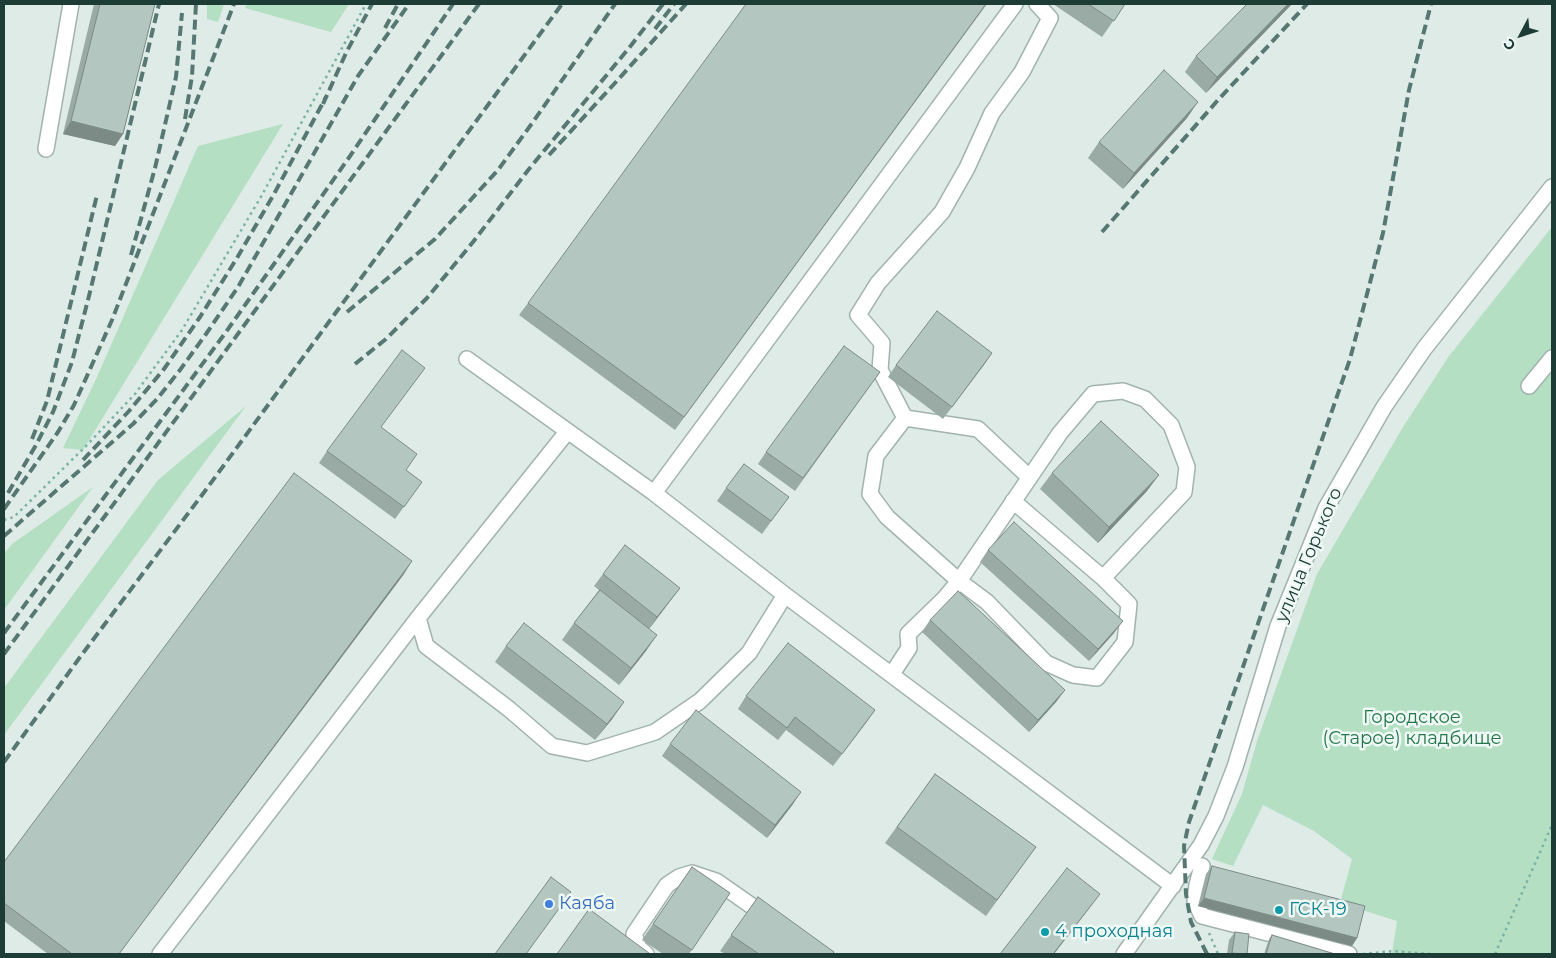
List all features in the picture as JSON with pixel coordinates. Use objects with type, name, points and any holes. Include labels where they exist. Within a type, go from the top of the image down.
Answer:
[{"type":"street","points":[[46,149],[70,4]]},
{"type":"street","points":[[654,493],[1015,4]]},
{"type":"street","points":[[905,418],[880,370],[882,343],[858,315],[878,283],[942,212],[967,168],[992,114],[1022,72],[1050,18],[1037,4]]},
{"type":"street","name":"улица Горького","points":[[1124,954],[1173,886],[1202,866],[1201,846],[1216,816],[1235,767],[1278,626],[1326,508],[1384,408],[1424,349],[1552,187]]},
{"type":"street","points":[[1529,386],[1552,358]]},
{"type":"street","points":[[467,359],[654,493],[785,595],[1173,886]]},
{"type":"street","points":[[892,674],[909,648],[908,634],[944,599],[959,581],[1060,433],[1093,394],[1123,391],[1145,398],[1171,426],[1187,468],[1184,492],[1104,578]]},
{"type":"street","points":[[905,418],[978,429],[1030,477]]},
{"type":"street","points":[[905,418],[876,456],[870,494],[887,516],[959,581],[987,602],[1046,663],[1073,675],[1097,678],[1124,642],[1129,604],[1104,578],[1013,501]]},
{"type":"street","points":[[160,954],[418,618],[567,432]]},
{"type":"street","points":[[418,618],[426,646],[509,709],[552,746],[587,753],[655,732],[700,701],[748,653],[785,595]]},
{"type":"street","points":[[1202,866],[1195,901],[1202,916],[1350,954]]},
{"type":"street","points":[[646,954],[639,948],[634,934],[667,884],[679,877],[692,873],[716,881],[784,929]]},
{"type":"path","points":[[4,520],[14,517],[86,446],[135,394],[182,330],[262,194],[366,4]]},
{"type":"path","points":[[1496,954],[1552,825]]},
{"type":"path","points":[[1202,916],[1218,954]]},
{"type":"path","points":[[1363,954],[1393,951],[1430,954]]},
{"type":"green space","points":[[207,4],[224,4],[218,22],[207,19]]},
{"type":"green space","points":[[247,4],[349,4],[331,32],[245,8]]},
{"type":"green space","points":[[283,124],[83,450],[63,448],[97,377],[198,146]]},
{"type":"green space","name":"Городское (Старое) кладбище","points":[[1552,227],[1552,954],[1392,954],[1397,921],[1340,903],[1352,859],[1314,831],[1263,805],[1233,866],[1212,859],[1242,794],[1257,741],[1317,574],[1403,427],[1449,356]]},
{"type":"green space","points":[[246,406],[4,735],[4,688],[158,480]]},
{"type":"green space","points":[[93,487],[4,610],[4,554],[12,544]]},
{"type":"building","points":[[100,4],[155,4],[123,134],[71,121]]},
{"type":"building","points":[[746,4],[986,4],[684,417],[528,303]]},
{"type":"building","points":[[1088,4],[1125,4],[1114,21]]},
{"type":"building","points":[[1247,4],[1288,4],[1217,77],[1196,56]]},
{"type":"building","points":[[1164,70],[1198,102],[1134,173],[1099,142]]},
{"type":"building","points":[[937,311],[992,353],[952,407],[896,365]]},
{"type":"building","points":[[844,346],[880,372],[803,478],[766,452]]},
{"type":"building","points":[[402,350],[425,368],[381,427],[417,454],[406,470],[422,482],[404,507],[327,451]]},
{"type":"building","points":[[1101,421],[1159,475],[1109,527],[1052,473]]},
{"type":"building","points":[[744,464],[789,497],[771,521],[726,488]]},
{"type":"building","points":[[294,473],[412,561],[119,954],[72,954],[4,903],[4,862]]},
{"type":"building","points":[[1014,522],[1123,621],[1098,649],[988,550]]},
{"type":"building","points":[[625,545],[680,588],[657,617],[603,574]]},
{"type":"building","points":[[600,590],[657,635],[631,668],[574,623]]},
{"type":"building","points":[[958,591],[1065,690],[1038,720],[930,620]]},
{"type":"building","points":[[524,623],[624,702],[607,724],[506,646]]},
{"type":"building","points":[[788,643],[875,710],[842,754],[795,717],[787,728],[746,696]]},
{"type":"building","points":[[696,710],[801,792],[775,825],[670,744]]},
{"type":"building","points":[[935,774],[1036,847],[997,900],[897,827]]},
{"type":"building","name":"ГСК-19","points":[[1212,866],[1365,906],[1357,938],[1204,898]]},
{"type":"building","points":[[692,867],[730,893],[692,950],[653,924]]},
{"type":"building","name":"4 проходная","points":[[1067,868],[1100,894],[1053,954],[1000,954]]},
{"type":"building","points":[[551,877],[571,892],[526,954],[495,954]]},
{"type":"building","points":[[758,897],[834,952],[833,954],[759,954],[731,935]]},
{"type":"building","points":[[589,909],[649,953],[557,954]]},
{"type":"building","points":[[1235,932],[1249,934],[1247,954],[1232,953]]},
{"type":"building","points":[[1272,935],[1335,954],[1266,954]]},
{"type":"railway","points":[[8,493],[53,412],[72,362],[159,4]]},
{"type":"railway","points":[[185,119],[192,76],[196,4]]},
{"type":"railway","points":[[4,509],[58,432],[74,405],[112,320],[234,4]]},
{"type":"railway","points":[[323,104],[346,53],[372,4]]},
{"type":"railway","points":[[385,28],[398,4]]},
{"type":"railway","points":[[4,536],[133,424],[157,399],[180,370],[238,287],[358,76],[409,4]]},
{"type":"railway","points":[[4,633],[226,332],[348,159],[453,4]]},
{"type":"railway","points":[[4,654],[479,4]]},
{"type":"railway","points":[[4,762],[562,4]]},
{"type":"railway","points":[[347,312],[435,239],[498,170],[615,4]]},
{"type":"railway","points":[[355,364],[386,339],[427,298],[663,4]]},
{"type":"railway","points":[[655,29],[674,4]]},
{"type":"railway","points":[[549,155],[686,4]]},
{"type":"railway","points":[[1102,232],[1218,100],[1307,4]]},
{"type":"railway","points":[[1207,954],[1191,922],[1186,894],[1184,846],[1189,822],[1350,359],[1383,233],[1409,90],[1431,4]]},
{"type":"railway","points":[[131,255],[155,168],[176,77],[182,13]]},
{"type":"railway","points":[[83,460],[129,411],[164,369],[200,317],[274,194],[326,97]]},
{"type":"railway","points":[[32,439],[47,401],[97,195]]},
{"type":"place","name":"Каяба","points":[[549,904]]},
{"type":"place","name":"ГСК-19","points":[[1279,910]]},
{"type":"place","name":"4 проходная","points":[[1045,932]]}]
